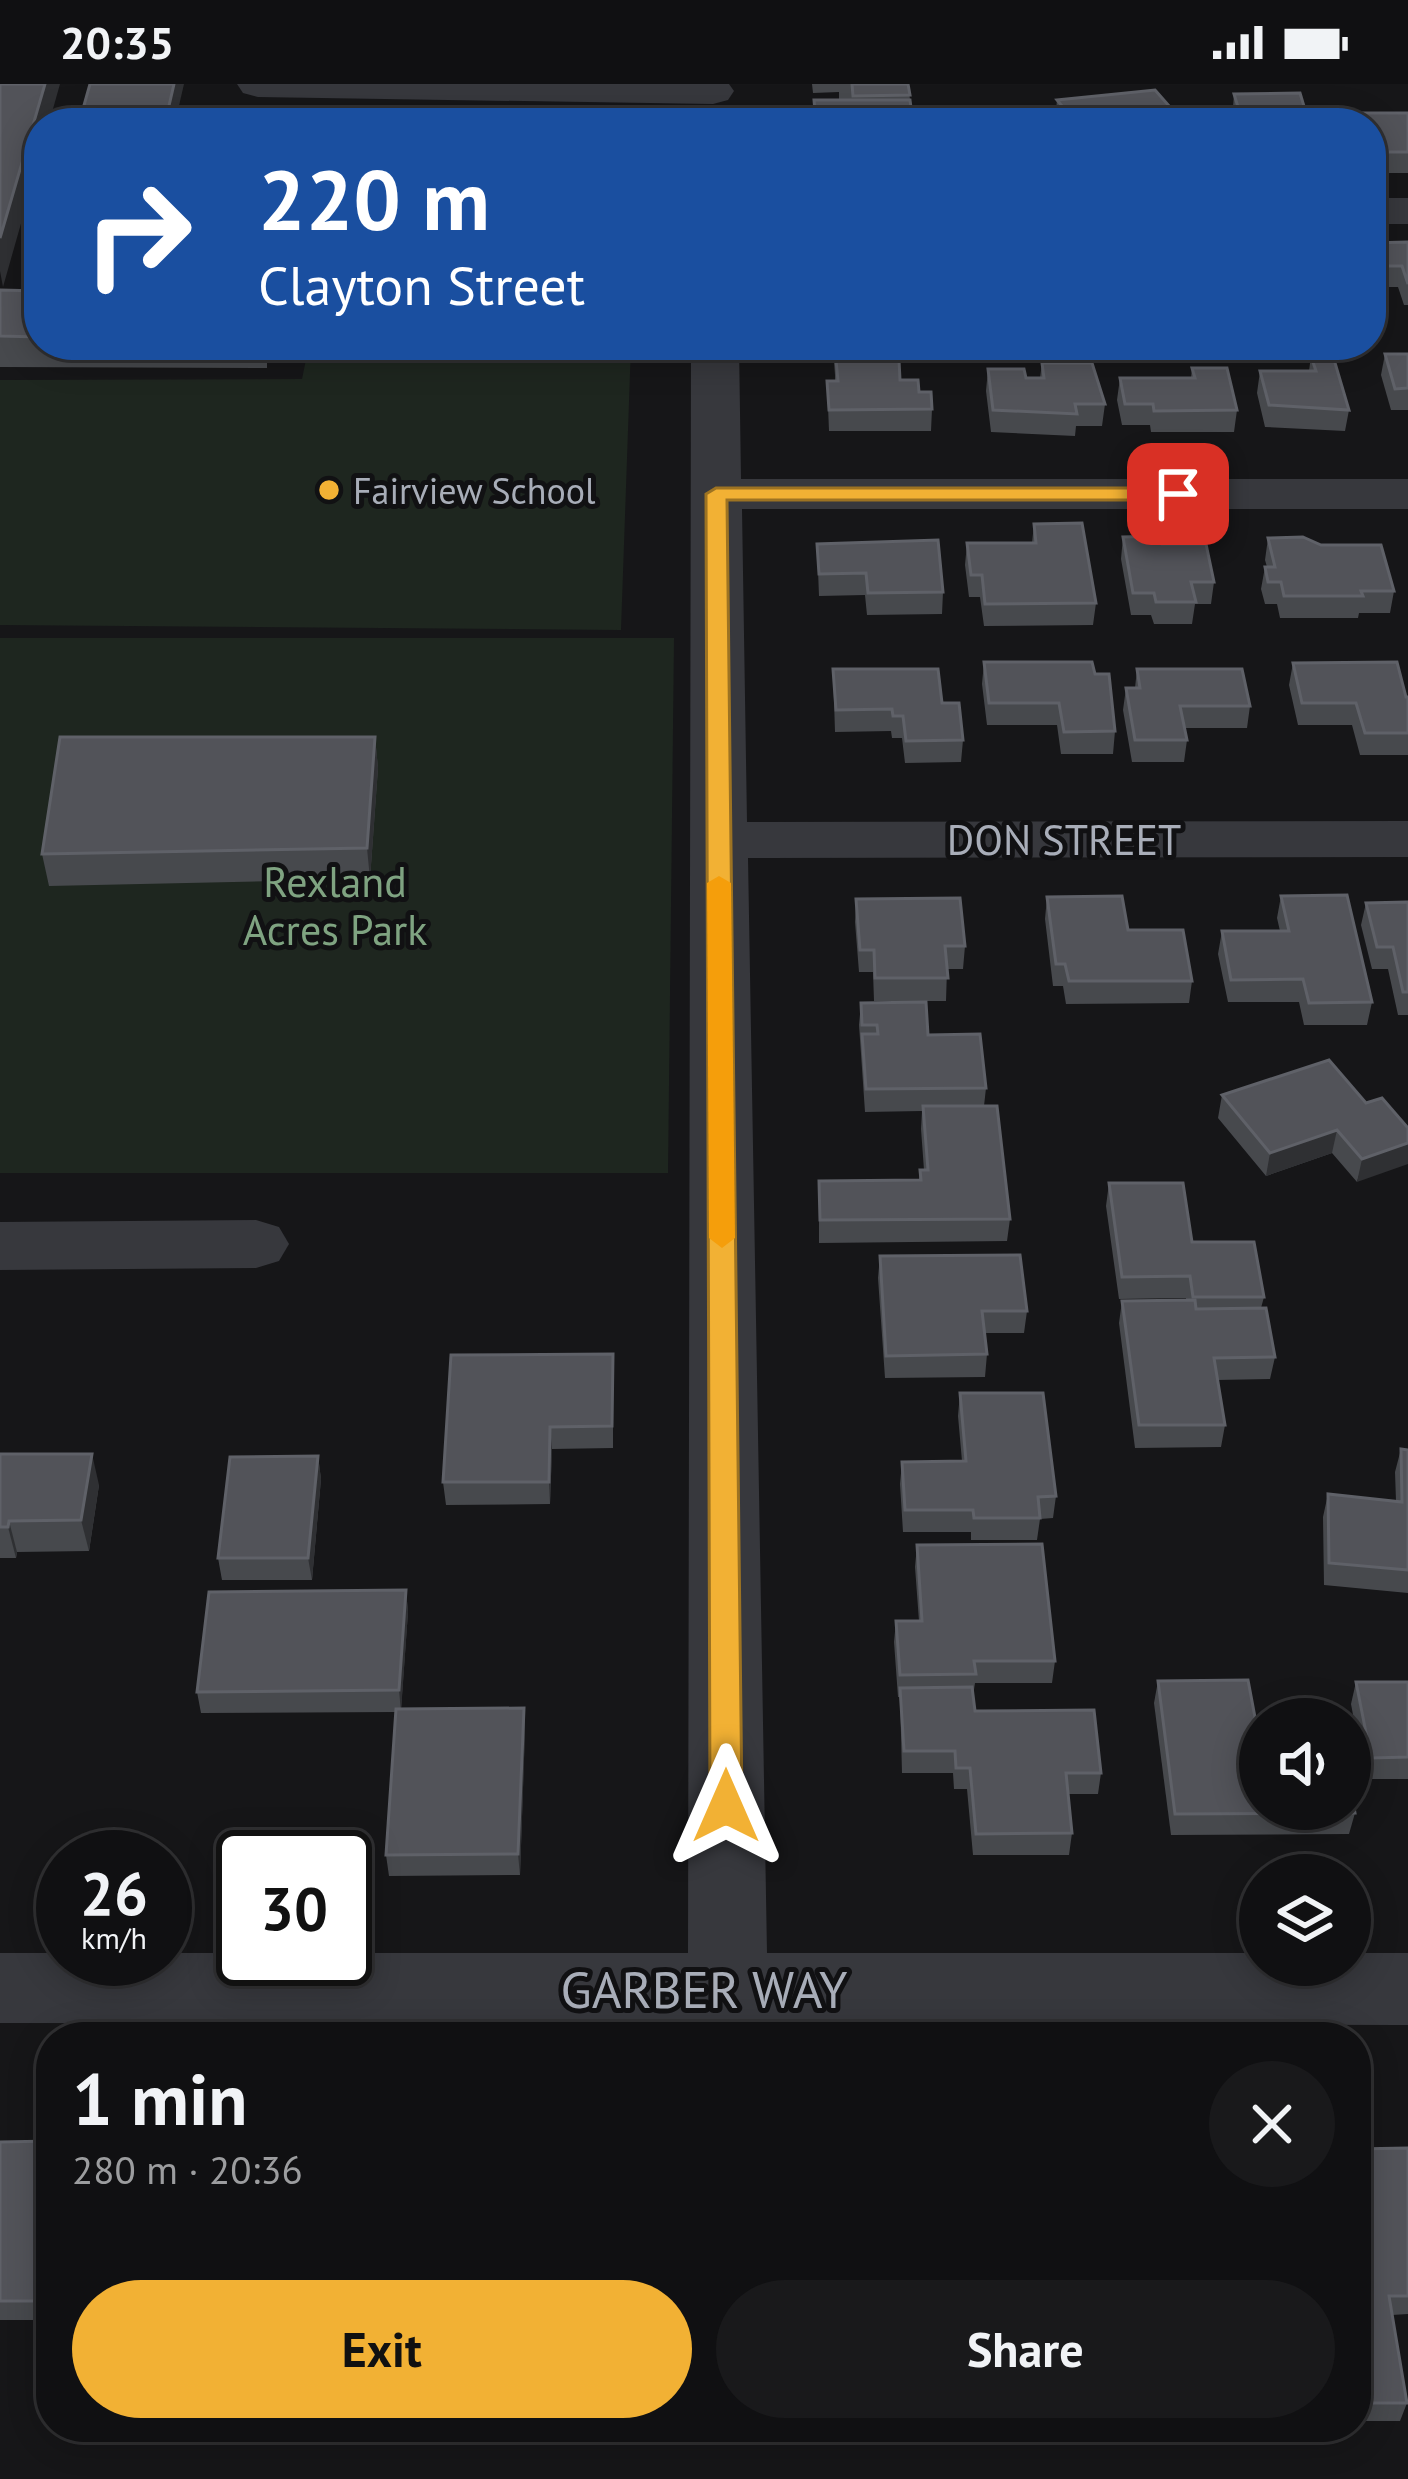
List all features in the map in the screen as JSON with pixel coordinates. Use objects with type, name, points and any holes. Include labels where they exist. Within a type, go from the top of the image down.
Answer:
[{"type":"street","points":[[258,84],[713,99]]},
{"type":"street","points":[[716,360],[728,1989]]},
{"type":"street","points":[[716,494],[1408,494]]},
{"type":"street","name":"DON STREET","points":[[719,840],[1408,839]]},
{"type":"street","points":[[0,1246],[256,1244]]},
{"type":"street","name":"GARBER WAY","points":[[0,1988],[1408,1989]]},
{"type":"green space","name":"Fairview School","points":[[306,360],[630,360],[621,630],[0,625],[0,380],[302,379]]},
{"type":"green space","name":"Rexland Acres Park","points":[[0,638],[674,638],[668,1173],[0,1173]]},
{"type":"building","points":[[0,84],[45,84],[38,108],[24,108],[24,156],[0,238]]},
{"type":"building","points":[[90,84],[174,84],[168,108],[83,108]]},
{"type":"building","points":[[852,84],[908,84],[910,95],[853,96]]},
{"type":"building","points":[[1155,90],[1171,108],[1064,108],[1057,100]]},
{"type":"building","points":[[1300,93],[1304,108],[1202,108],[1238,107],[1234,94]]},
{"type":"building","points":[[814,100],[910,100],[911,108],[815,108]]},
{"type":"building","points":[[1386,113],[1408,113],[1408,152],[1386,152]]},
{"type":"building","points":[[1408,242],[1408,284],[1402,266],[1386,266],[1386,243]]},
{"type":"building","points":[[0,290],[24,291],[24,337],[0,336]]},
{"type":"building","points":[[1386,354],[1408,354],[1408,388],[1395,389]]},
{"type":"building","points":[[836,360],[899,360],[900,380],[918,380],[919,392],[931,392],[932,409],[829,410],[827,381],[838,381]]},
{"type":"building","points":[[1312,360],[1334,360],[1349,410],[1269,405],[1260,371],[1316,371]]},
{"type":"building","points":[[1042,363],[1092,363],[1105,404],[1075,404],[1077,414],[993,410],[988,369],[1024,369],[1026,378],[1044,378]]},
{"type":"building","points":[[1192,368],[1227,368],[1237,410],[1154,411],[1153,404],[1125,404],[1120,378],[1195,378]]},
{"type":"building","points":[[1082,523],[1096,603],[985,604],[982,575],[971,575],[967,543],[1036,543],[1034,524]]},
{"type":"building","points":[[1160,536],[1162,544],[1206,544],[1214,582],[1191,582],[1196,602],[1156,602],[1154,593],[1133,593],[1123,537]]},
{"type":"building","points":[[1303,537],[1321,545],[1381,545],[1394,591],[1284,596],[1281,582],[1268,582],[1265,567],[1275,567],[1268,538]]},
{"type":"building","points":[[938,540],[943,592],[868,593],[866,573],[819,574],[817,544]]},
{"type":"building","points":[[984,662],[1092,662],[1095,674],[1109,674],[1115,731],[1064,732],[1059,703],[989,703]]},
{"type":"building","points":[[1397,662],[1408,697],[1408,733],[1365,733],[1356,703],[1302,703],[1293,663]]},
{"type":"building","points":[[833,669],[938,669],[942,703],[959,703],[963,740],[906,741],[903,716],[893,716],[892,709],[836,710]]},
{"type":"building","points":[[1137,669],[1242,669],[1250,706],[1180,706],[1187,740],[1135,740],[1126,688],[1140,688]]},
{"type":"building","points":[[60,737],[375,737],[367,848],[42,854]]},
{"type":"building","points":[[1347,895],[1372,1002],[1309,1003],[1303,979],[1231,980],[1222,931],[1289,931],[1281,896]]},
{"type":"building","points":[[1122,896],[1128,930],[1183,930],[1192,981],[1069,981],[1065,964],[1056,964],[1047,897]]},
{"type":"building","points":[[960,898],[965,946],[945,946],[948,978],[875,978],[874,950],[860,950],[856,899]]},
{"type":"building","points":[[1408,902],[1408,992],[1403,992],[1393,947],[1377,947],[1366,903]]},
{"type":"building","points":[[926,1002],[928,1035],[980,1034],[986,1088],[866,1089],[862,1034],[878,1034],[877,1025],[862,1025],[861,1003]]},
{"type":"building","points":[[1329,1060],[1366,1103],[1382,1098],[1408,1128],[1408,1143],[1362,1159],[1337,1130],[1270,1153],[1222,1095]]},
{"type":"building","points":[[923,1106],[997,1106],[1010,1219],[820,1220],[819,1181],[921,1180],[920,1170],[928,1170]]},
{"type":"building","points":[[1109,1183],[1183,1183],[1192,1242],[1254,1242],[1264,1297],[1193,1297],[1190,1276],[1122,1277]]},
{"type":"building","points":[[1020,1255],[1027,1311],[982,1311],[987,1354],[886,1356],[880,1256]]},
{"type":"building","points":[[1195,1300],[1196,1309],[1266,1308],[1275,1357],[1214,1358],[1225,1425],[1139,1425],[1122,1301]]},
{"type":"building","points":[[613,1354],[612,1426],[550,1427],[549,1482],[443,1482],[451,1355]]},
{"type":"building","points":[[960,1393],[1043,1393],[1056,1496],[1038,1497],[1040,1518],[974,1518],[973,1510],[905,1510],[902,1462],[966,1461]]},
{"type":"building","points":[[1401,1449],[1408,1450],[1408,1570],[1329,1563],[1328,1494],[1402,1502]]},
{"type":"building","points":[[0,1454],[92,1454],[81,1520],[9,1521],[8,1527],[0,1527]]},
{"type":"building","points":[[318,1456],[308,1558],[218,1558],[230,1457]]},
{"type":"building","points":[[1042,1544],[1055,1661],[974,1661],[976,1674],[900,1675],[896,1621],[922,1621],[917,1545]]},
{"type":"building","points":[[406,1590],[399,1690],[197,1692],[209,1592]]},
{"type":"building","points":[[1248,1680],[1251,1698],[1239,1698],[1239,1814],[1175,1814],[1158,1681]]},
{"type":"building","points":[[1356,1682],[1408,1682],[1408,1757],[1371,1758],[1371,1698],[1359,1698]]},
{"type":"building","points":[[972,1687],[975,1711],[1094,1710],[1101,1773],[1066,1773],[1072,1833],[976,1834],[970,1768],[956,1768],[955,1751],[904,1751],[900,1688]]},
{"type":"building","points":[[524,1708],[518,1854],[386,1855],[396,1709]]},
{"type":"building","points":[[36,2141],[36,2301],[0,2301],[0,2142]]},
{"type":"building","points":[[1408,2148],[1408,2296],[1389,2296],[1407,2403],[1371,2403],[1371,2149]]},
{"type":"slow traffic","points":[[719,883],[722,1238]]},
{"type":"place","name":"Fairview School","points":[[329,490]]},
{"type":"route","points":[[726,1806],[716,494],[1178,494]]}]
